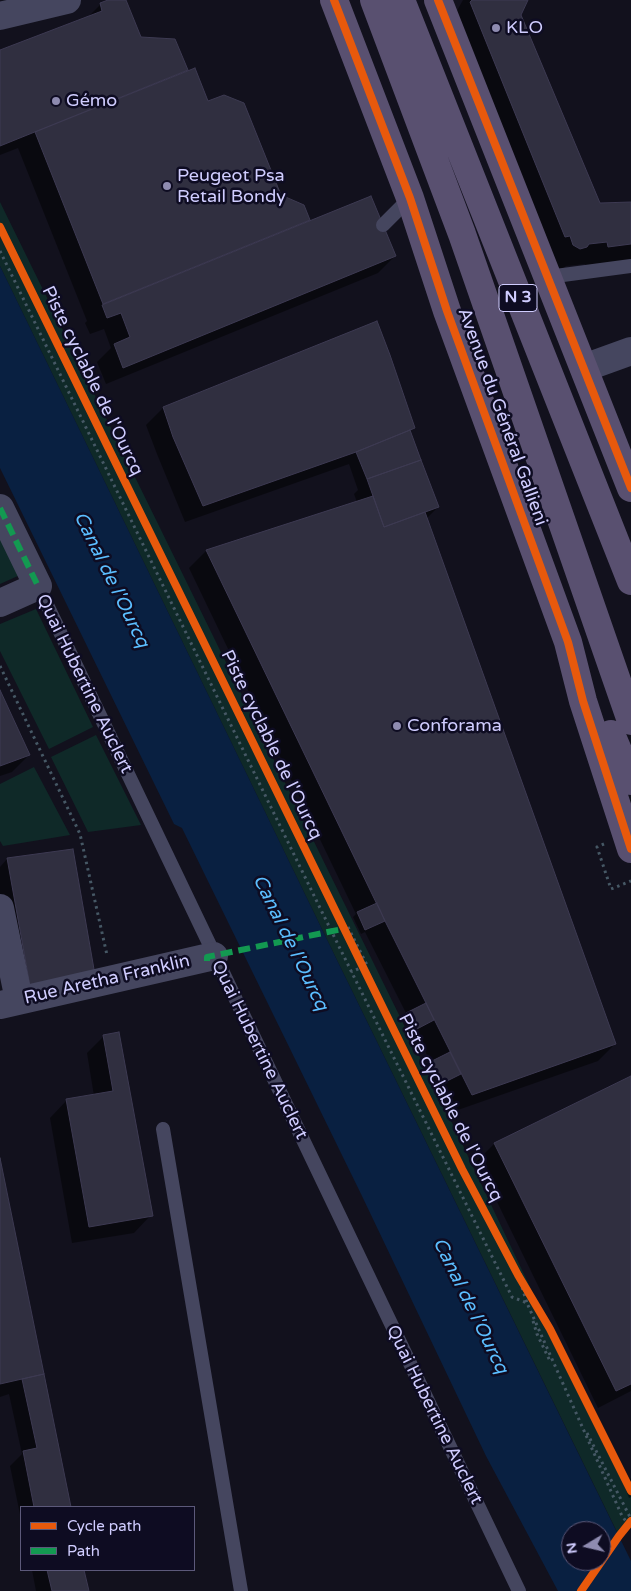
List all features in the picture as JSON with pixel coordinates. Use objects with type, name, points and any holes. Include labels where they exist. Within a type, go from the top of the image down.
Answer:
[{"type":"main road","name":"Avenue du Général Gallieni","points":[[334,0],[410,198],[447,310],[568,642],[583,701],[631,849]]},
{"type":"main road","points":[[374,0],[397,14],[466,244],[631,721]]},
{"type":"main road","points":[[438,0],[631,488]]},
{"type":"main road","name":"N 3","points":[[397,14],[631,581]]},
{"type":"main road","points":[[568,642],[594,691],[631,781]]},
{"type":"street","points":[[0,16],[67,0]]},
{"type":"street","points":[[584,368],[631,351]]},
{"type":"street","name":"Quai Hubertine Auclert","points":[[0,508],[38,586]]},
{"type":"street","points":[[0,603],[38,586]]},
{"type":"street","points":[[0,908],[10,1003]]},
{"type":"street","name":"Rue Aretha Franklin","points":[[10,1003],[214,956]]},
{"type":"lane","points":[[383,225],[410,198]]},
{"type":"lane","points":[[548,277],[631,266]]},
{"type":"lane","name":"Quai Hubertine Auclert","points":[[38,586],[518,1591]]},
{"type":"lane","points":[[163,1130],[241,1591]]},
{"type":"path","points":[[0,251],[343,956],[512,1297],[527,1303]]},
{"type":"path","points":[[0,666],[80,834],[113,979]]},
{"type":"path","points":[[597,847],[611,889],[631,881]]},
{"type":"path","points":[[341,922],[367,976]]},
{"type":"path","points":[[348,928],[367,965],[351,972]]},
{"type":"path","points":[[513,1267],[541,1313]]},
{"type":"path","points":[[518,1275],[527,1303],[628,1529]]},
{"type":"path","points":[[569,1396],[631,1520],[628,1529]]},
{"type":"green space","points":[[0,202],[457,1133],[550,1329],[631,1491],[631,1521],[619,1536],[0,266]]},
{"type":"green space","points":[[0,532],[20,575],[0,584]]},
{"type":"green space","points":[[36,609],[93,727],[49,749],[0,651],[0,624]]},
{"type":"green space","points":[[96,735],[141,825],[88,832],[51,757]]},
{"type":"green space","points":[[34,767],[70,835],[3,846],[0,841],[0,784]]},
{"type":"water","name":"Canal de l'Ourcq","points":[[0,266],[631,1561],[631,1591],[558,1591],[486,1456],[362,1196],[182,828],[174,824],[0,468]]},
{"type":"building","name":"Gémo","points":[[108,0],[126,0],[141,37],[175,39],[188,70],[0,146],[0,50],[102,11],[100,3]]},
{"type":"building","points":[[472,0],[528,0],[521,15],[600,203],[631,202],[631,244],[608,247],[607,242],[589,244],[587,247],[580,249],[573,245],[570,236],[565,237],[470,2]]},
{"type":"building","name":"Peugeot Psa Retail Bondy","points":[[195,68],[208,101],[224,95],[244,103],[281,195],[304,205],[310,220],[103,304],[35,132]]},
{"type":"building","points":[[371,196],[396,256],[123,368],[114,344],[130,337],[121,313],[107,318],[102,305]]},
{"type":"building","points":[[377,321],[415,428],[356,452],[203,506],[173,437],[163,407]]},
{"type":"building","points":[[410,430],[421,460],[367,479],[356,452]]},
{"type":"building","points":[[421,460],[439,507],[384,527],[367,479]]},
{"type":"building","name":"Conforama","points":[[373,496],[384,527],[425,512],[616,1044],[472,1095],[385,921],[206,550]]},
{"type":"building","points":[[0,690],[30,755],[0,766]]},
{"type":"building","points":[[73,849],[95,975],[30,986],[7,858]]},
{"type":"building","points":[[377,903],[385,921],[365,930],[357,912]]},
{"type":"building","points":[[426,1003],[434,1020],[415,1030],[406,1013]]},
{"type":"building","points":[[119,1032],[153,1216],[89,1227],[66,1099],[113,1091],[103,1035]]},
{"type":"building","points":[[450,1052],[461,1074],[441,1084],[430,1062]]},
{"type":"building","points":[[631,1076],[631,1384],[616,1391],[494,1143]]},
{"type":"building","points":[[0,1158],[44,1374],[0,1384]]},
{"type":"building","points":[[44,1374],[71,1506],[34,1506],[23,1451],[37,1448],[22,1379]]},
{"type":"building","points":[[47,1571],[84,1571],[89,1591],[52,1591]]},
{"type":"marked path","points":[[0,508],[38,586]]},
{"type":"marked path","points":[[207,961],[207,957],[347,928]]},
{"type":"cycle path","points":[[334,0],[410,198],[447,311],[568,642],[583,701],[631,849]]},
{"type":"cycle path","points":[[438,0],[631,488]]},
{"type":"cycle path","name":"Piste cyclable de l'Ourcq","points":[[0,227],[462,1169],[518,1275],[550,1329],[631,1491]]},
{"type":"cycle path","points":[[581,1591],[631,1521]]},
{"type":"place","name":"KLO","points":[[496,28]]},
{"type":"place","name":"Gémo","points":[[56,101]]},
{"type":"place","name":"Peugeot Psa Retail Bondy","points":[[167,186]]},
{"type":"place","name":"Conforama","points":[[397,726]]}]
